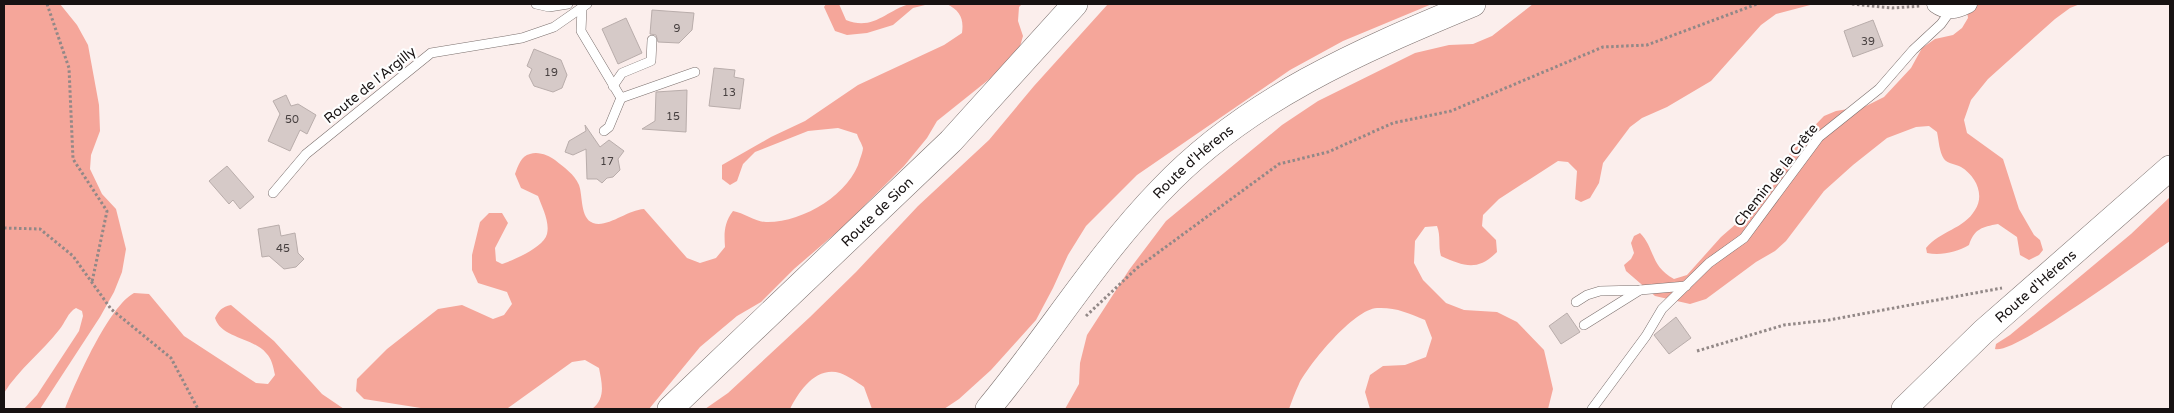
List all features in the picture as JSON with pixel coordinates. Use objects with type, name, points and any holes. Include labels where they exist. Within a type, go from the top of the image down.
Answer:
[{"type":"main road","name":"Route de Sion","points":[[670,409],[951,141],[1075,4]]},
{"type":"main road","name":"Route d'Hérens","points":[[988,409],[1025,363],[1108,250],[1162,189],[1218,137],[1265,103],[1316,74],[1389,39],[1473,4]]},
{"type":"main road","name":"Route d'Hérens","points":[[1904,409],[1970,344],[2170,168]]},
{"type":"street","points":[[1943,7],[1968,4]]},
{"type":"lane","points":[[536,4],[549,7],[568,4]]},
{"type":"lane","points":[[584,6],[581,31],[621,98]]},
{"type":"lane","name":"Route de l'Argilly","points":[[273,193],[306,154],[431,53],[522,38],[554,27],[584,6]]},
{"type":"lane","name":"Chemin de la Crête","points":[[1592,409],[1646,336],[1662,309],[1709,263],[1744,238],[1819,137],[1879,89],[1913,50],[1942,24],[1943,7]]},
{"type":"lane","points":[[614,86],[622,73],[651,61],[652,40]]},
{"type":"lane","points":[[604,131],[609,127],[621,98],[695,72]]},
{"type":"lane","points":[[1576,302],[1600,290],[1640,290],[1686,286]]},
{"type":"lane","points":[[1584,325],[1640,290]]},
{"type":"path","points":[[47,4],[69,68],[73,160],[107,211],[92,282]]},
{"type":"path","points":[[1081,320],[1138,268],[1278,164],[1328,152],[1393,123],[1451,111],[1603,47],[1647,45],[1757,4]]},
{"type":"path","points":[[1852,4],[1892,8],[1917,7],[1928,4]]},
{"type":"path","points":[[4,228],[40,229],[73,256],[111,309],[171,358],[198,409]]},
{"type":"path","points":[[1697,350],[1784,325],[1830,320],[2006,287]]},
{"type":"shaded area","points":[[4,4],[60,4],[77,25],[88,45],[99,105],[100,131],[91,155],[90,169],[102,194],[116,209],[126,249],[122,272],[114,292],[100,317],[40,409],[24,409],[37,395],[79,331],[83,316],[82,311],[76,308],[71,312],[52,338],[4,393]]},
{"type":"shaded area","points":[[826,4],[839,4],[846,20],[864,23],[872,22],[909,4],[929,4],[913,8],[893,25],[867,33],[847,35],[835,31],[824,7]]},
{"type":"shaded area","points":[[947,4],[1022,4],[1019,7],[1018,21],[1023,36],[1019,50],[1002,69],[937,121],[927,138],[904,166],[844,226],[794,269],[761,302],[737,316],[700,347],[649,409],[592,409],[601,395],[601,380],[599,368],[585,360],[572,362],[508,408],[427,409],[364,399],[356,391],[357,379],[387,349],[438,309],[462,305],[493,319],[504,315],[512,304],[507,292],[478,283],[472,270],[472,255],[480,222],[489,213],[502,213],[508,223],[495,248],[496,261],[502,264],[535,248],[545,239],[548,229],[538,196],[521,188],[515,174],[520,162],[527,155],[537,153],[547,156],[572,174],[579,185],[584,212],[593,223],[605,223],[631,212],[644,209],[687,258],[700,263],[716,258],[725,247],[725,228],[733,211],[758,221],[766,222],[795,218],[809,212],[836,195],[847,184],[855,172],[863,148],[857,134],[838,128],[808,131],[755,152],[743,164],[737,181],[730,185],[722,179],[722,165],[771,137],[805,121],[858,85],[944,45],[962,33],[962,19],[955,9]]},
{"type":"shaded area","points":[[1108,4],[1432,4],[1343,41],[1290,70],[1137,175],[1086,226],[1068,255],[1036,320],[991,370],[959,399],[944,409],[872,409],[864,387],[843,374],[831,372],[823,373],[809,382],[798,395],[790,409],[705,409],[728,393],[810,317],[856,272],[918,206],[989,140],[1034,86]]},
{"type":"shaded area","points":[[1533,4],[1814,4],[1776,14],[1761,25],[1711,81],[1667,107],[1642,118],[1630,127],[1603,163],[1599,183],[1590,198],[1581,202],[1575,199],[1577,171],[1568,162],[1558,161],[1499,199],[1483,215],[1482,226],[1496,240],[1497,252],[1490,258],[1477,265],[1470,265],[1441,256],[1437,226],[1425,227],[1415,241],[1414,263],[1423,280],[1446,303],[1464,310],[1497,312],[1517,322],[1544,350],[1553,389],[1548,409],[1370,409],[1365,392],[1370,375],[1383,366],[1405,365],[1426,357],[1432,338],[1425,320],[1390,308],[1377,308],[1357,317],[1322,351],[1304,375],[1289,409],[1065,409],[1079,384],[1080,363],[1087,335],[1129,270],[1166,221],[1282,125],[1318,101],[1415,53],[1449,45],[1473,44],[1492,36]]},
{"type":"shaded area","points":[[1966,4],[2080,4],[2070,8],[2055,19],[1988,79],[1971,100],[1964,120],[1967,133],[2003,159],[2019,209],[2034,235],[2040,240],[2043,250],[2039,255],[2029,260],[2020,255],[2017,237],[1998,224],[1987,226],[1976,232],[1969,245],[1959,250],[1943,254],[1927,253],[1926,248],[1932,242],[1965,222],[1975,210],[1979,198],[1977,186],[1971,175],[1961,167],[1944,159],[1937,132],[1929,126],[1916,127],[1887,138],[1824,191],[1786,241],[1775,251],[1756,262],[1706,299],[1690,304],[1655,296],[1626,271],[1624,265],[1631,259],[1634,253],[1631,243],[1634,236],[1640,233],[1657,263],[1666,274],[1674,279],[1687,275],[1721,237],[1770,192],[1792,149],[1824,116],[1836,111],[1866,106],[1884,97],[1911,68],[1922,48],[1935,39],[1953,35],[1962,28],[1968,18]]},
{"type":"shaded area","points":[[2170,197],[2170,241],[2053,322],[2007,347],[1995,349],[1996,344],[2010,335],[2131,234]]},
{"type":"shaded area","points":[[134,293],[149,294],[184,336],[256,383],[268,384],[275,375],[268,355],[261,348],[231,334],[218,325],[215,318],[218,313],[221,309],[231,305],[274,341],[322,394],[344,409],[65,409],[85,363],[104,328],[124,301]]},
{"type":"building","points":[[652,10],[694,13],[692,30],[679,43],[658,42],[656,35],[650,34]]},
{"type":"building","points":[[626,18],[642,53],[618,64],[602,29]]},
{"type":"building","points":[[1873,20],[1883,46],[1853,57],[1844,31]]},
{"type":"building","points":[[534,49],[561,60],[567,75],[562,88],[553,92],[534,86],[529,76],[532,69],[527,66]]},
{"type":"building","points":[[714,68],[735,70],[734,77],[744,79],[740,109],[709,106]]},
{"type":"building","points":[[687,90],[686,132],[642,129],[655,121],[656,92]]},
{"type":"building","points":[[286,95],[291,106],[298,104],[316,115],[307,134],[300,130],[290,151],[268,141],[280,114],[273,101]]},
{"type":"building","points":[[585,125],[600,147],[609,140],[624,151],[618,159],[620,170],[613,177],[607,178],[602,183],[597,179],[587,179],[586,149],[573,155],[565,152],[569,141],[586,131]]},
{"type":"building","points":[[227,166],[254,197],[240,209],[233,200],[229,204],[209,181]]},
{"type":"building","points":[[279,225],[281,236],[295,233],[298,253],[304,259],[296,267],[284,269],[269,256],[262,257],[258,229]]},
{"type":"building","points":[[1567,313],[1580,332],[1561,344],[1549,326]]},
{"type":"building","points":[[1676,317],[1691,338],[1669,354],[1654,335]]}]
